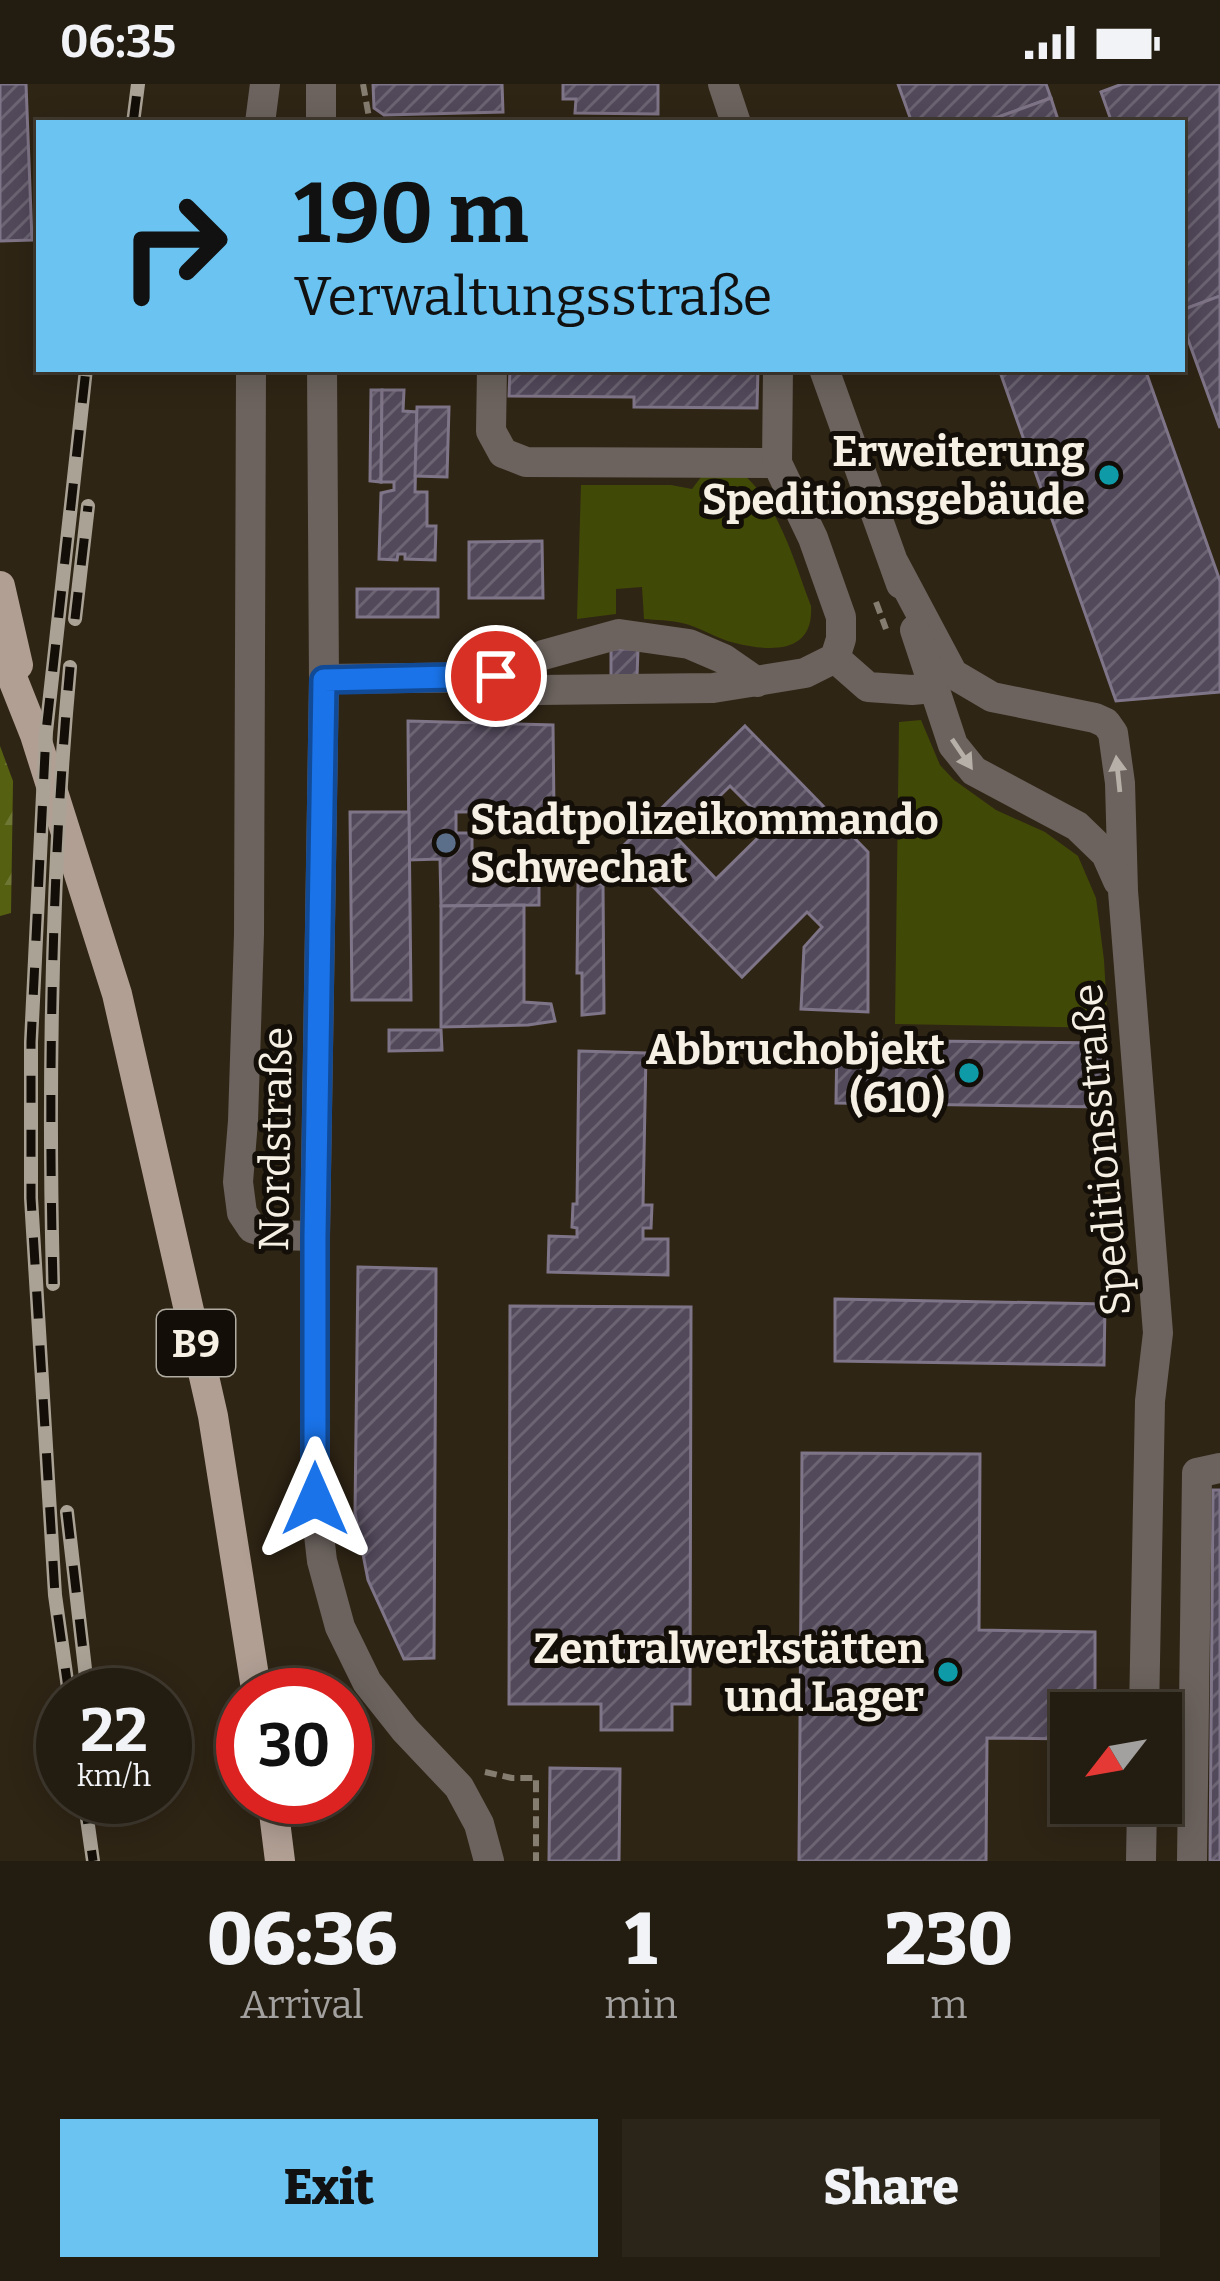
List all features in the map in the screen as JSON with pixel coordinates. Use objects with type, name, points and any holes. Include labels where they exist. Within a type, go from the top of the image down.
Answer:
[{"type":"main road","points":[[0,586],[34,735]]},
{"type":"main road","name":"B9","points":[[0,646],[34,735],[117,994],[213,1416],[253,1668]]},
{"type":"main road","points":[[275,1824],[280,1861]]},
{"type":"street","points":[[260,120],[265,84]]},
{"type":"street","points":[[321,84],[321,120]]},
{"type":"street","points":[[723,84],[735,120]]},
{"type":"street","points":[[251,372],[249,934],[238,1182],[242,1213],[252,1228],[272,1235],[315,1236]]},
{"type":"street","name":"Nordstraße","points":[[322,372],[324,680],[315,1499],[322,1561],[340,1627],[367,1682],[459,1787],[479,1824],[489,1861]]},
{"type":"street","points":[[492,372],[491,430],[503,453],[526,462],[777,463]]},
{"type":"street","points":[[324,680],[496,676],[538,690],[713,688],[805,673],[835,658],[842,639],[841,617],[813,538],[777,463],[778,372]]},
{"type":"street","name":"Speditionsstraße","points":[[825,372],[896,565],[953,745],[974,771],[1077,826],[1106,854],[1123,891]]},
{"type":"street","name":"Speditionsstraße","points":[[896,565],[953,674],[992,697],[1095,718],[1113,733],[1158,1334],[1150,1402],[1144,1692]]},
{"type":"street","points":[[496,676],[543,656],[619,634],[689,644],[724,659],[757,682]]},
{"type":"street","points":[[835,658],[868,687],[933,688]]},
{"type":"street","points":[[1192,1861],[1197,1473],[1220,1468]]},
{"type":"street","points":[[1141,1861],[1142,1824]]},
{"type":"path","points":[[363,84],[366,117]]},
{"type":"path","points":[[871,588],[892,642]]},
{"type":"path","points":[[474,1768],[494,1775],[536,1778],[536,1861]]},
{"type":"green space","points":[[741,472],[776,517],[811,606],[810,622],[798,641],[776,648],[749,646],[682,623],[644,619],[642,587],[616,589],[616,614],[577,619],[581,485],[692,489],[704,473]]},
{"type":"green space","points":[[921,720],[940,765],[954,780],[996,810],[1045,832],[1078,856],[1096,898],[1108,1028],[895,1024],[899,722]]},
{"type":"green space","points":[[0,746],[13,781],[11,913],[0,916]]},
{"type":"building","points":[[0,84],[26,84],[32,240],[0,241]]},
{"type":"building","points":[[373,84],[502,84],[503,112],[384,115],[374,108]]},
{"type":"building","points":[[563,84],[658,84],[658,114],[575,113],[576,99],[563,99]]},
{"type":"building","points":[[898,84],[1046,84],[1051,98],[990,120],[911,120]]},
{"type":"building","points":[[1122,84],[1220,84],[1220,296],[1185,309],[1185,120],[1111,120],[1101,92]]},
{"type":"building","points":[[1051,98],[1058,120],[990,120]]},
{"type":"building","points":[[1220,296],[1220,428],[1185,331],[1185,309]]},
{"type":"building","points":[[510,372],[758,372],[757,408],[634,407],[634,397],[509,396]]},
{"type":"building","name":"Erweiterung Speditionsgebäude","points":[[1000,372],[1146,372],[1220,581],[1220,692],[1116,701]]},
{"type":"building","points":[[371,390],[382,390],[381,482],[370,481]]},
{"type":"building","points":[[382,390],[404,390],[403,411],[417,412],[415,492],[427,492],[427,526],[436,526],[435,560],[405,559],[405,554],[398,554],[397,560],[379,559],[381,493],[394,490],[394,482],[381,482]]},
{"type":"building","points":[[417,407],[449,407],[447,477],[415,476]]},
{"type":"building","points":[[542,541],[543,598],[469,598],[469,542]]},
{"type":"building","points":[[357,589],[438,589],[438,617],[357,617]]},
{"type":"building","points":[[611,649],[638,649],[637,677],[611,676]]},
{"type":"building","points":[[408,721],[553,725],[554,811],[456,812],[456,833],[472,833],[472,859],[539,859],[539,905],[441,906],[440,859],[409,860]]},
{"type":"building","points":[[745,726],[868,852],[868,1012],[801,1009],[804,947],[822,927],[807,912],[742,977],[618,851]],"holes":[[[730,786],[770,826],[716,879],[677,838]]]},
{"type":"building","points":[[350,812],[409,812],[411,1000],[352,1000]]},
{"type":"building","points":[[578,884],[603,884],[604,1013],[582,1015],[582,973],[577,973]]},
{"type":"building","points":[[524,905],[524,1002],[551,1004],[555,1021],[441,1027],[441,906]]},
{"type":"building","points":[[389,1030],[441,1030],[442,1050],[389,1051]]},
{"type":"building","name":"Abbruchobjekt (610)","points":[[837,1040],[1103,1043],[1102,1107],[836,1103]]},
{"type":"building","points":[[579,1051],[646,1053],[643,1205],[652,1205],[651,1228],[643,1228],[643,1239],[668,1239],[668,1275],[548,1272],[549,1236],[577,1237],[577,1228],[572,1227],[573,1204],[577,1204]]},
{"type":"building","points":[[358,1267],[436,1269],[434,1658],[404,1659],[368,1580],[355,1513]]},
{"type":"building","points":[[835,1299],[1105,1304],[1104,1365],[835,1361]]},
{"type":"building","points":[[510,1306],[691,1307],[690,1704],[672,1704],[672,1730],[601,1730],[601,1704],[509,1704]]},
{"type":"building","name":"Zentralwerkstätten und Lager","points":[[802,1453],[980,1454],[979,1630],[1095,1632],[1095,1692],[1050,1692],[1050,1739],[987,1738],[986,1861],[799,1861]]},
{"type":"building","points":[[1213,1490],[1220,1490],[1220,1861],[1210,1861]]},
{"type":"building","name":"Zentralwerkstätten und Lager","points":[[550,1768],[620,1769],[619,1861],[549,1861]]},
{"type":"railway","points":[[133,120],[138,84]]},
{"type":"railway","points":[[65,1668],[55,1595],[31,1198],[31,1042],[46,732],[86,372]]},
{"type":"railway","points":[[75,619],[88,506]]},
{"type":"railway","points":[[53,1284],[52,976],[70,667]]},
{"type":"railway","points":[[67,1512],[85,1668]]},
{"type":"railway","points":[[88,1824],[93,1861]]},
{"type":"place","name":"Erweiterung Speditionsgebäude","points":[[1109,475]]},
{"type":"place","name":"Stadtpolizeikommando Schwechat","points":[[446,843]]},
{"type":"place","name":"Abbruchobjekt (610)","points":[[969,1073]]},
{"type":"place","name":"Zentralwerkstätten und Lager","points":[[948,1672]]},
{"type":"route","points":[[315,1499],[324,680],[496,676]]}]
